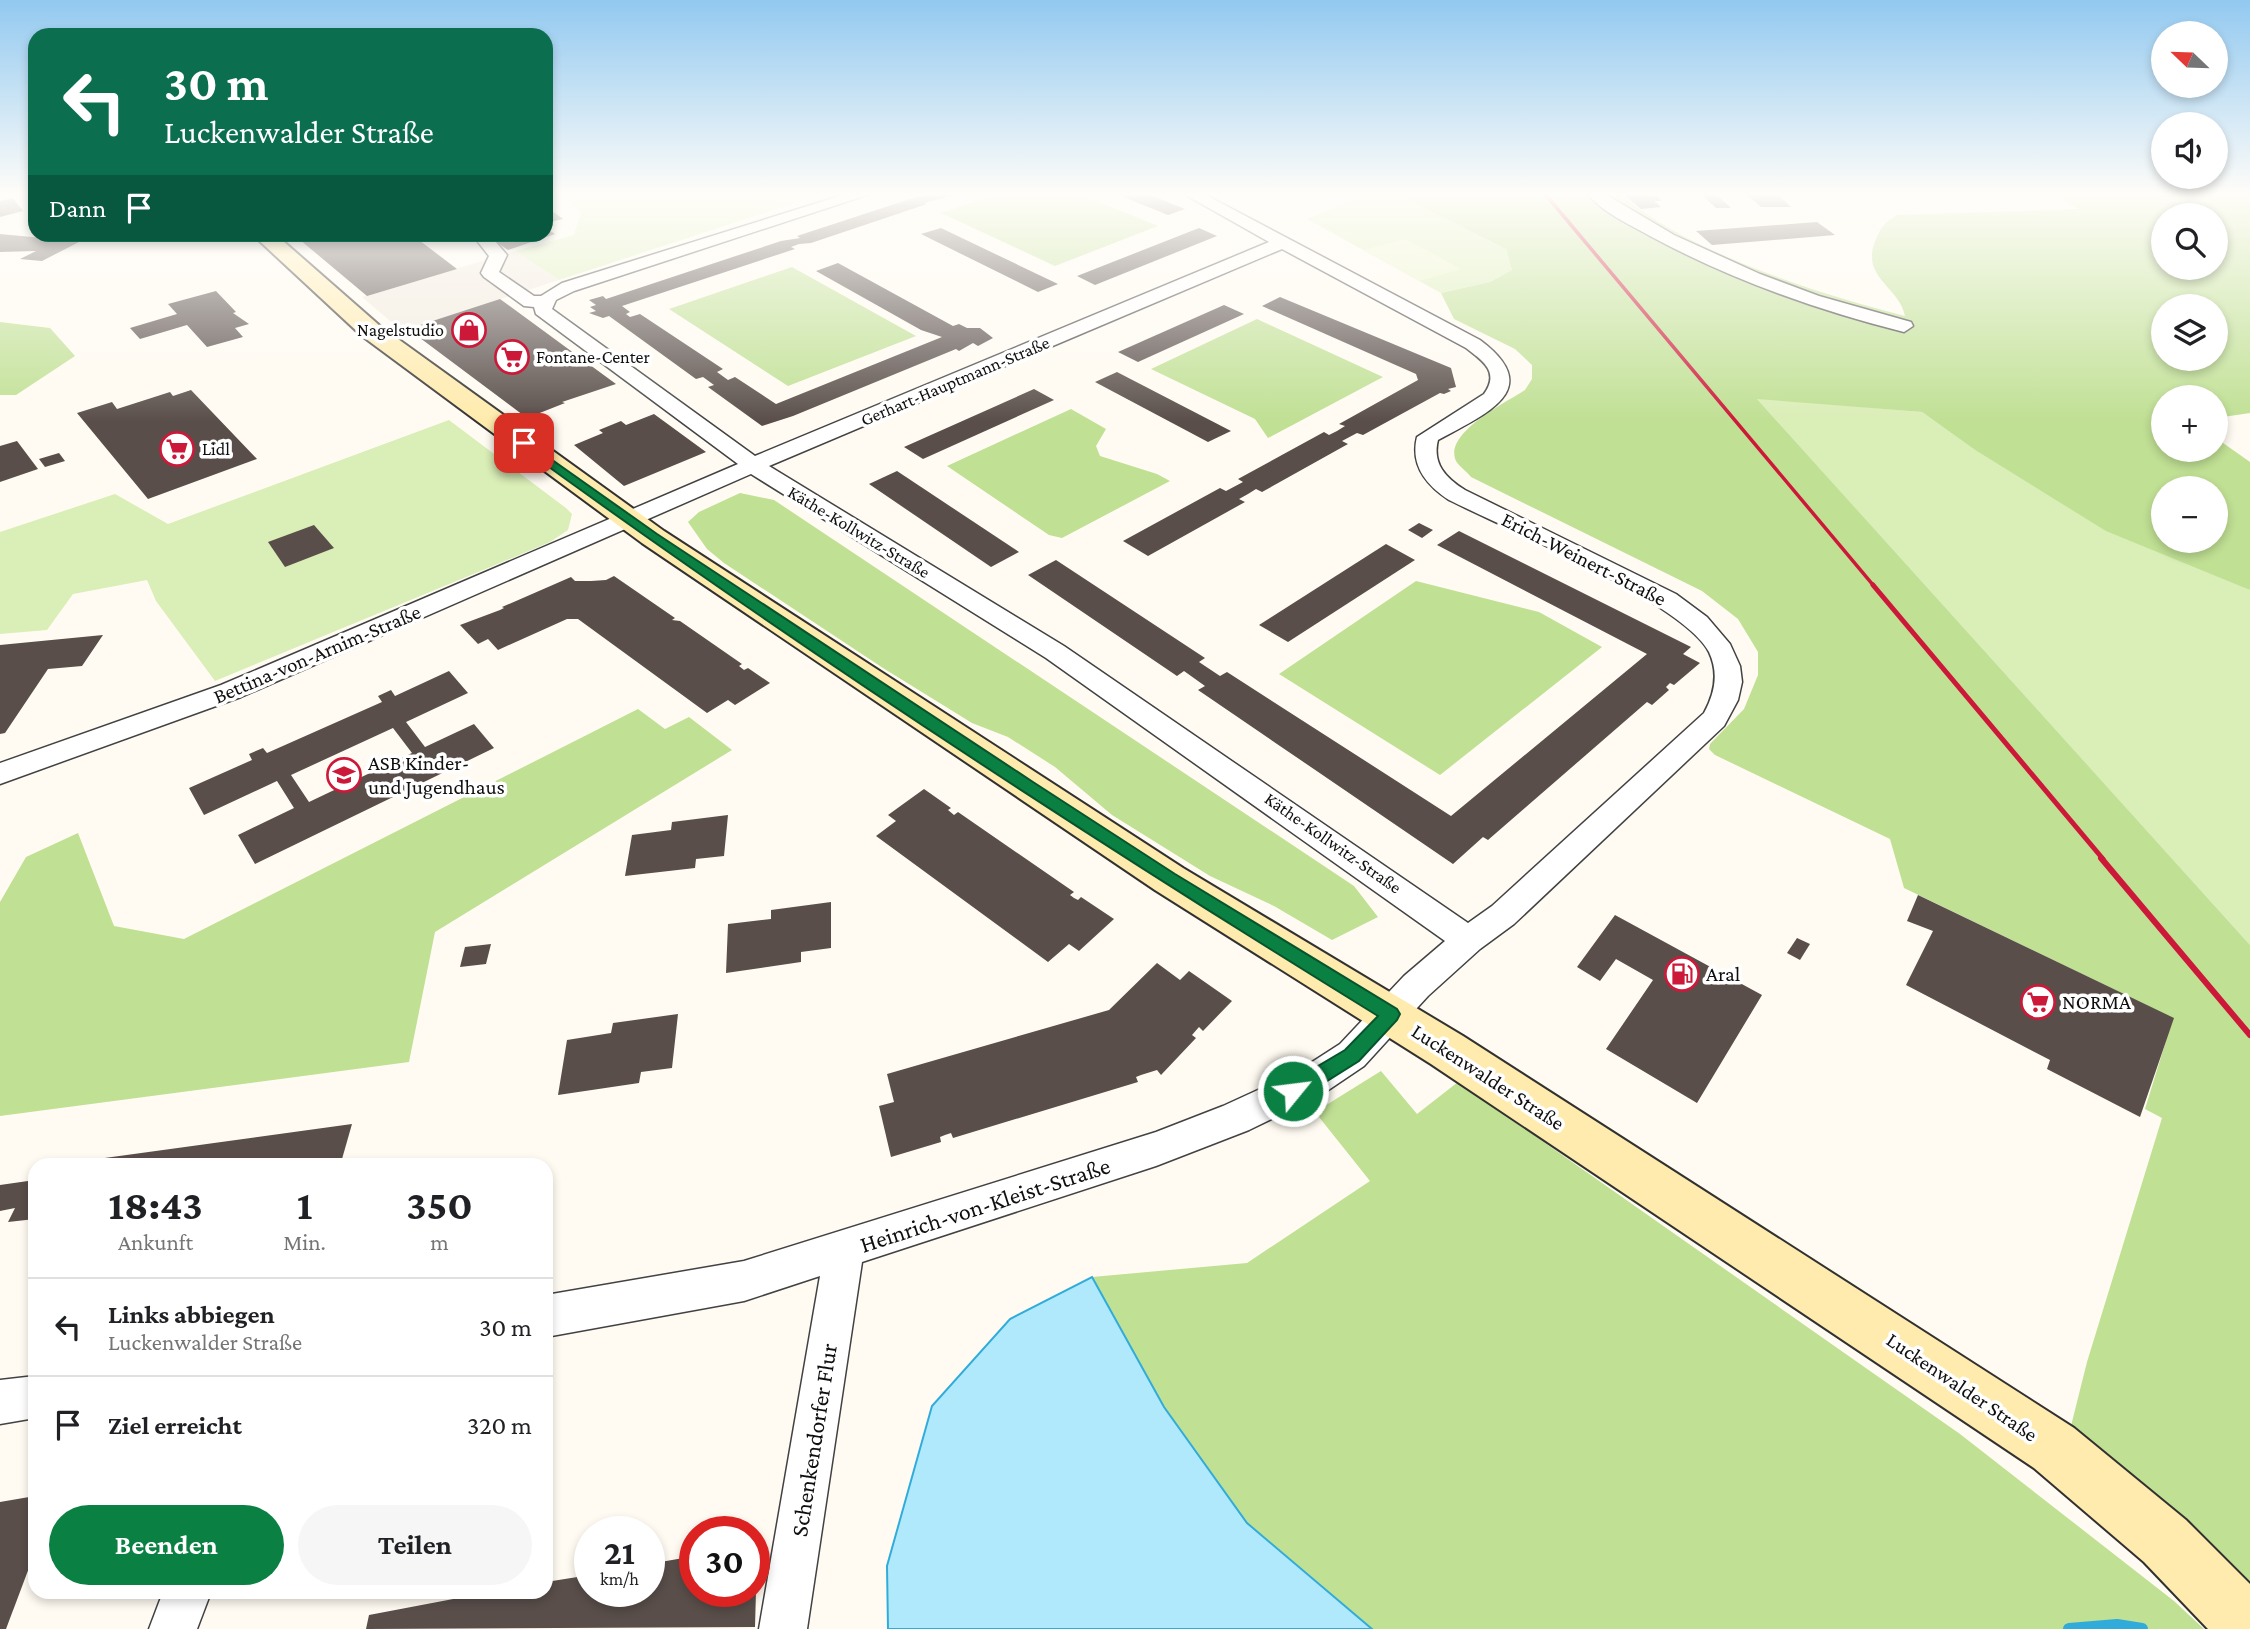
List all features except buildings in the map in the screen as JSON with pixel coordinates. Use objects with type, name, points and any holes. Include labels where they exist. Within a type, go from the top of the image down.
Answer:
[{"type":"main road","name":"Luckenwalder Straße","points":[[302,270],[371,331],[628,519],[1158,872],[1391,1014],[1692,1208],[2054,1448],[2165,1541],[2240,1617]]},
{"type":"street","points":[[491,270],[490,273],[530,302],[545,301],[568,287],[622,270]]},
{"type":"street","name":"Gerhart-Hauptmann-Straße","points":[[628,519],[1217,270]]},
{"type":"street","name":"Erich-Weinert-Straße","points":[[1335,270],[1473,344],[1499,366],[1503,382],[1494,397],[1428,437],[1425,457],[1431,473],[1441,485],[1667,598],[1710,635],[1727,662],[1729,687],[1714,719],[1503,915],[1468,940],[1416,986],[1391,1014]]},
{"type":"street","points":[[1731,270],[1794,295],[1904,326]]},
{"type":"street","name":"Käthe-Kollwitz-Straße","points":[[545,301],[544,313],[754,465],[1055,652],[1468,940]]},
{"type":"street","name":"Bettina-von-Arnim-Straße","points":[[0,774],[231,691],[555,553],[628,519]]},
{"type":"street","name":"Heinrich-von-Kleist-Straße","points":[[553,1315],[744,1281],[1156,1149],[1236,1118],[1334,1068],[1352,1055],[1391,1014]]},
{"type":"street","name":"Schenkendorfer Flur","points":[[783,1629],[844,1250]]},
{"type":"street","points":[[0,1402],[28,1398]]},
{"type":"street","points":[[173,1629],[184,1599]]},
{"type":"green space","points":[[544,270],[590,270],[559,280]]},
{"type":"green space","points":[[783,270],[797,270],[916,336],[788,386],[669,309]]},
{"type":"green space","points":[[1399,270],[1512,270],[1490,282],[1441,293]]},
{"type":"green space","points":[[1400,270],[1457,270],[1419,281]]},
{"type":"green space","points":[[1512,270],[1759,270],[1834,296],[1905,316],[1902,306],[1875,270],[2151,270],[2151,280],[2228,280],[2228,270],[2250,270],[2250,413],[2228,416],[2228,385],[2151,385],[2151,462],[2228,462],[2228,446],[2250,462],[2250,590],[2160,553],[2228,553],[2228,476],[2151,476],[2151,549],[2106,531],[1975,450],[1922,412],[1757,399],[2250,945],[2250,1593],[2069,1434],[2087,1362],[2162,1118],[2145,1109],[2173,1018],[1904,888],[1890,839],[1715,755],[1709,749],[1710,744],[1744,709],[1758,675],[1758,652],[1738,619],[1702,591],[1471,477],[1459,465],[1454,450],[1467,429],[1525,390],[1532,379],[1532,365],[1515,349],[1454,319],[1441,293],[1490,282]]},
{"type":"green space","points":[[1257,319],[1383,377],[1268,438],[1255,419],[1151,369]]},
{"type":"green space","points":[[0,322],[50,328],[75,356],[16,395],[0,395]]},
{"type":"green space","points":[[1756,398],[1922,412],[1975,450],[2040,490],[2151,543],[2151,553],[2172,553],[2250,590],[2250,945]]},
{"type":"green space","points":[[1071,409],[1106,429],[1096,446],[1100,456],[1157,474],[1170,481],[1062,538],[1049,535],[947,466]]},
{"type":"green space","points":[[449,420],[566,508],[572,514],[568,530],[550,542],[215,681],[156,601],[147,580],[73,594],[47,630],[0,634],[0,532],[115,494],[168,524]]},
{"type":"green space","points":[[740,493],[774,500],[1354,886],[1378,917],[1332,940],[1274,906],[1210,876],[1112,815],[1055,767],[1008,737],[972,723],[724,563],[707,549],[688,522],[699,512]]},
{"type":"green space","points":[[1416,581],[1539,612],[1602,647],[1440,775],[1279,674]]},
{"type":"green space","points":[[638,709],[665,729],[689,717],[732,750],[435,932],[409,1062],[0,1116],[0,902],[26,857],[78,833],[114,926],[184,939]]},
{"type":"green space","points":[[1381,1071],[1417,1114],[1458,1082],[1960,1434],[2174,1601],[2204,1629],[1372,1629],[1247,1523],[1164,1407],[1092,1277],[1247,1263],[1370,1181],[1315,1112]]},
{"type":"shaded area","points":[[452,270],[544,270],[559,280],[402,331],[362,297]]},
{"type":"water","points":[[1092,1277],[1164,1407],[1247,1523],[1372,1629],[888,1629],[887,1566],[932,1406],[1010,1319]]},
{"type":"waterway","points":[[2069,1629],[2117,1625],[2142,1629]]},
{"type":"railway","points":[[1609,270],[1874,586]]},
{"type":"railway","points":[[1873,585],[2103,859]]},
{"type":"railway","points":[[2101,858],[2250,1035]]},
{"type":"place","name":"Nagelstudio","points":[[469,330]]},
{"type":"place","name":"Fontane-Center","points":[[512,357]]},
{"type":"place","name":"Lidl","points":[[177,449]]},
{"type":"place","name":"ASB Kinder- und Jugendhaus","points":[[344,775]]},
{"type":"place","name":"Aral","points":[[1682,974]]},
{"type":"place","name":"NORMA","points":[[2038,1002]]},
{"type":"route","points":[[524,443],[653,537],[1169,879],[1391,1014],[1352,1055],[1293,1091]]}]
